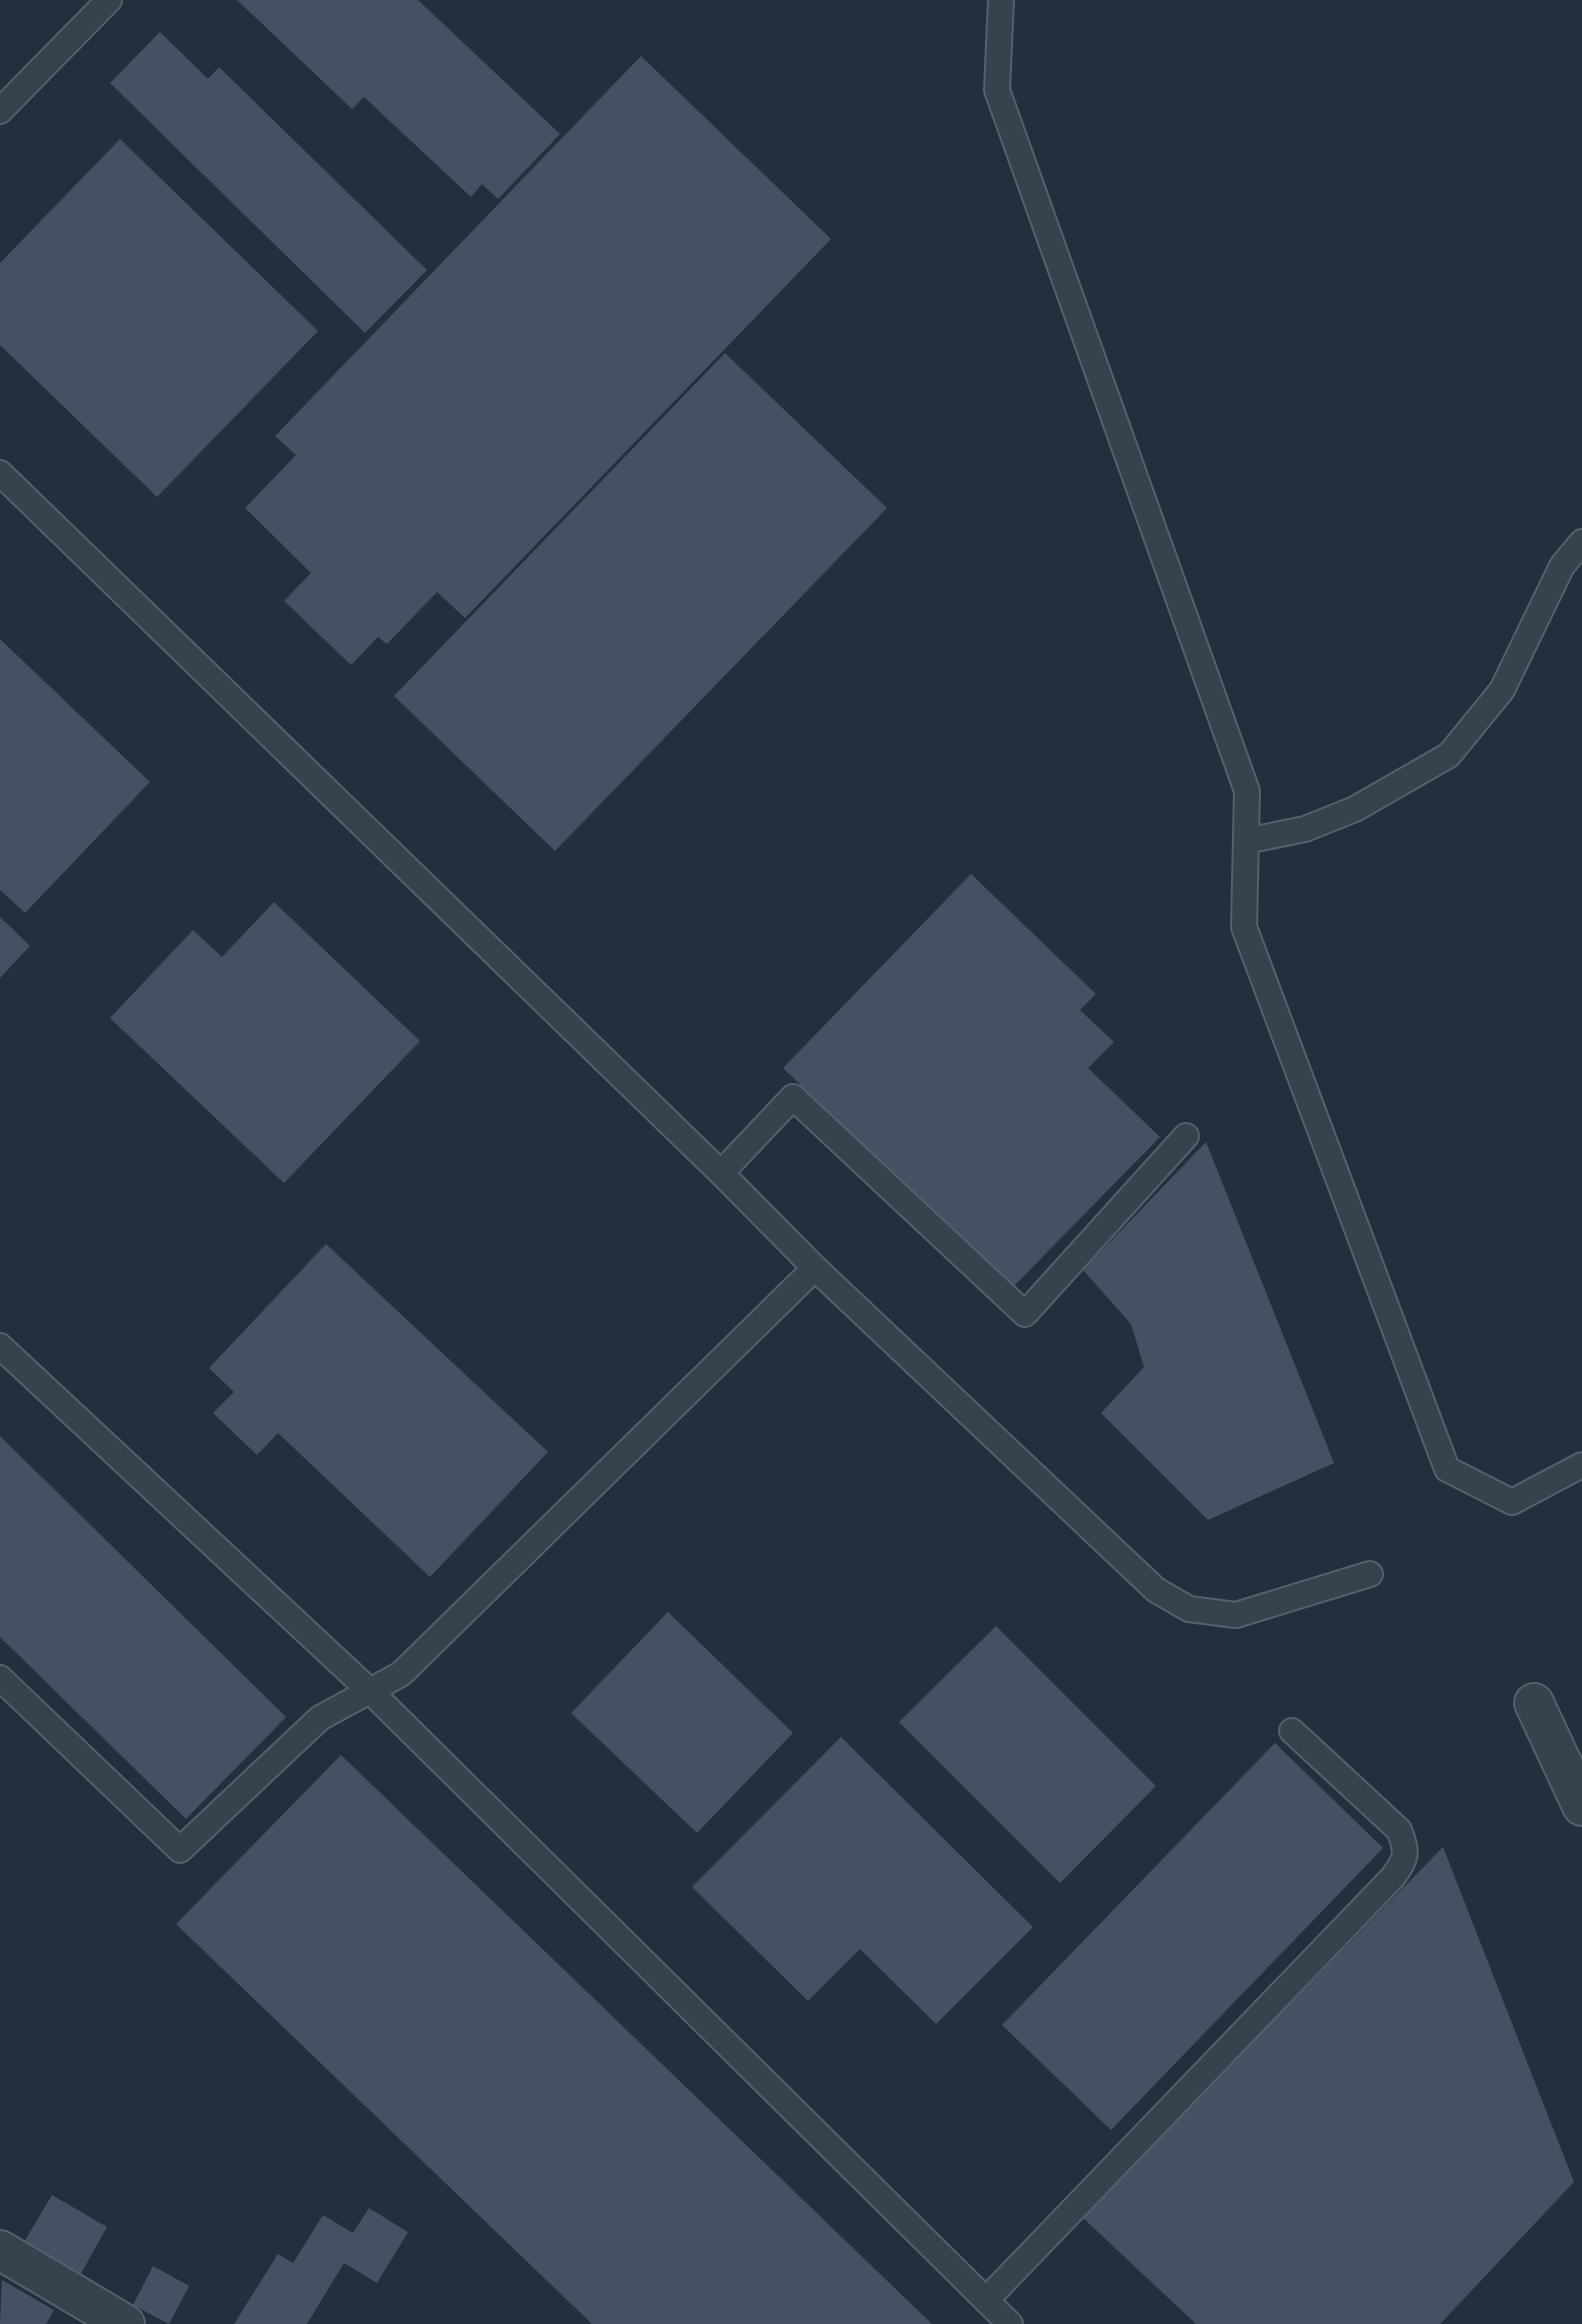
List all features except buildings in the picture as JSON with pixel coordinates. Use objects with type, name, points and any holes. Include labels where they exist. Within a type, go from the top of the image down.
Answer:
[{"type":"street","points":[[1534,1703],[1582,1806]]},
{"type":"street","points":[[0,2250],[125,2324]]},
{"type":"lane","points":[[0,111],[109,0]]},
{"type":"lane","points":[[1001,0],[997,90],[1247,791],[1244,928],[1447,1469],[1512,1502],[1582,1465]]},
{"type":"lane","points":[[0,473],[722,1173],[815,1268],[1156,1590],[1189,1609],[1236,1615],[1370,1574]]},
{"type":"lane","points":[[1246,841],[1305,829],[1355,809],[1449,755],[1502,690],[1562,566],[1582,542]]},
{"type":"lane","points":[[722,1173],[793,1097],[1025,1314],[1186,1136]]},
{"type":"lane","points":[[0,1678],[180,1850],[320,1718],[401,1674],[815,1268]]},
{"type":"lane","points":[[0,1346],[371,1692],[1010,2324]]},
{"type":"lane","points":[[986,2300],[1393,1877],[1404,1862],[1406,1847],[1399,1830],[1292,1731]]}]
